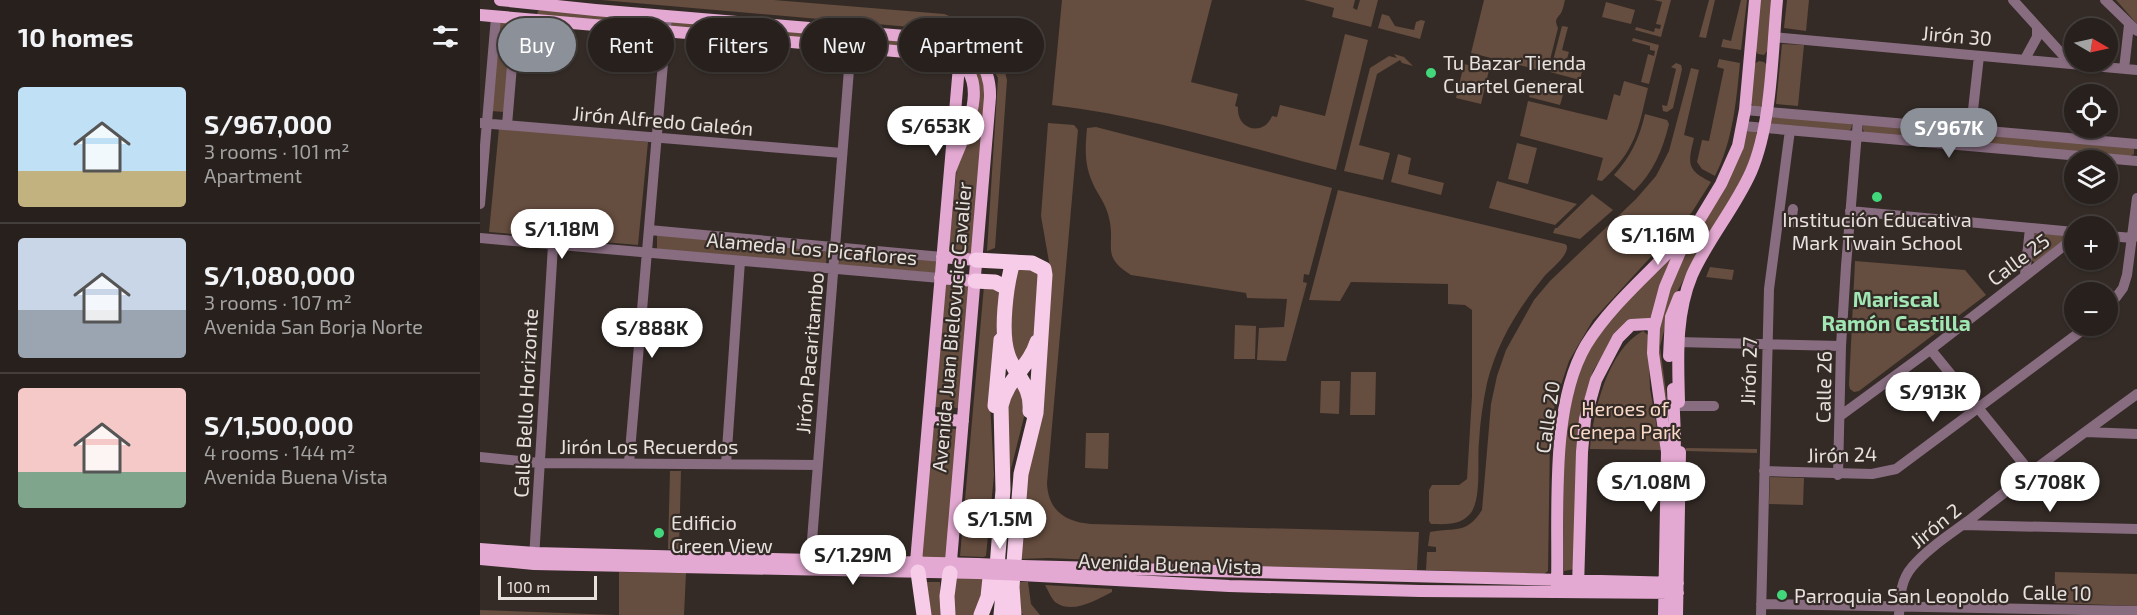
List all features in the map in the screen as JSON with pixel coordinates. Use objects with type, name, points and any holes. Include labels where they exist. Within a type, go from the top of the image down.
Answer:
[{"type":"highway","points":[[976,260],[1032,263],[1044,269],[1045,298],[1036,413],[1021,474],[1012,587],[1014,615]]},
{"type":"highway","points":[[981,615],[990,585],[997,475],[994,412],[1007,295],[1013,262]]},
{"type":"highway","points":[[975,281],[995,282],[1007,295],[1005,341],[1008,355],[1028,392],[1030,406],[1015,470],[1001,615]]},
{"type":"highway","points":[[992,615],[1003,490],[1001,406],[1006,389],[1035,351],[1045,298]]},
{"type":"highway","points":[[917,567],[924,615]]},
{"type":"highway","points":[[948,615],[947,596],[950,568]]},
{"type":"main road","points":[[496,17],[499,0],[596,10]]},
{"type":"main road","points":[[1664,615],[1667,452],[1653,353],[1654,328],[1665,287],[1680,252],[1731,166],[1743,126],[1755,0]]},
{"type":"main road","points":[[1670,615],[1675,437],[1669,356],[1671,318],[1680,295],[1751,172],[1766,128],[1777,0]]},
{"type":"main road","points":[[480,15],[516,18],[518,1]]},
{"type":"main road","points":[[535,18],[533,11],[537,9],[596,10]]},
{"type":"main road","name":"Avenida Juan Bielovucic Cavalier","points":[[596,10],[801,27]]},
{"type":"main road","points":[[674,32],[801,43]]},
{"type":"main road","name":"Avenida Juan Bielovucic Cavalier","points":[[887,34],[956,42],[973,52],[984,66],[990,88],[950,568]]},
{"type":"main road","points":[[1750,57],[1771,59]]},
{"type":"main road","name":"Avenida Juan Bielovucic Cavalier","points":[[917,567],[958,72]]},
{"type":"main road","name":"Avenida Juan Bielovucic Cavalier","points":[[950,171],[971,111],[975,92],[969,72]]},
{"type":"main road","name":"Calle 20","points":[[1557,587],[1563,414],[1573,373],[1587,345],[1616,308],[1698,219]]},
{"type":"main road","name":"Alameda Los Picaflores","points":[[942,257],[976,260]]},
{"type":"main road","points":[[1677,615],[1679,406],[1677,342],[1682,310],[1692,276]]},
{"type":"main road","name":"Alameda Los Picaflores","points":[[940,278],[975,281]]},
{"type":"main road","name":"Calle 20","points":[[1578,587],[1582,452],[1585,419],[1596,380],[1618,338],[1631,325],[1649,324],[1654,328]]},
{"type":"main road","points":[[1587,345],[1600,346],[1608,356]]},
{"type":"main road","points":[[929,418],[963,421]]},
{"type":"main road","name":"Avenida Buena Vista","points":[[480,549],[534,559]]},
{"type":"main road","name":"Avenida Buena Vista","points":[[480,559],[1021,570],[1188,570],[1557,587]]},
{"type":"main road","name":"Avenida Buena Vista","points":[[1021,570],[1187,584],[1678,588]]},
{"type":"main road","points":[[1187,584],[1188,570]]},
{"type":"street","points":[[2013,0],[2064,56]]},
{"type":"street","points":[[2105,0],[2133,28],[2124,69]]},
{"type":"street","points":[[480,204],[484,124],[496,17]]},
{"type":"street","points":[[2025,59],[2037,37],[2037,27]]},
{"type":"street","name":"Jirón 30","points":[[1773,37],[2064,63]]},
{"type":"street","points":[[1970,146],[1979,56]]},
{"type":"street","name":"Jirón 30","points":[[2118,68],[2137,70]]},
{"type":"street","points":[[507,125],[511,72]]},
{"type":"street","points":[[629,463],[663,72]]},
{"type":"street","name":"Jirón Pacaritambo","points":[[810,565],[849,72]]},
{"type":"street","points":[[1745,110],[2137,144]]},
{"type":"street","name":"Calle 26","points":[[1838,475],[1841,346],[1858,120]]},
{"type":"street","name":"Jirón Alfredo Galeón","points":[[484,124],[843,153]]},
{"type":"street","points":[[1743,126],[2137,161]]},
{"type":"street","name":"Jirón 27","points":[[1761,609],[1769,289],[1790,130]]},
{"type":"street","points":[[2118,295],[2123,288],[2133,238],[2137,198]]},
{"type":"street","points":[[1778,222],[1791,223],[1793,209]]},
{"type":"street","points":[[1850,211],[2064,231]]},
{"type":"street","points":[[2025,275],[2030,228]]},
{"type":"street","name":"Alameda Los Picaflores","points":[[649,230],[942,257]]},
{"type":"street","points":[[2118,237],[2133,238]]},
{"type":"street","name":"Alameda Los Picaflores","points":[[480,238],[940,278]]},
{"type":"street","name":"Calle Bello Horizonte","points":[[534,559],[553,245]]},
{"type":"street","name":"Calle 25","points":[[1840,416],[1931,350],[2064,246]]},
{"type":"street","points":[[726,464],[740,261]]},
{"type":"street","name":"Jirón 24","points":[[1764,471],[1838,475],[1872,474],[1896,469],[2074,336]]},
{"type":"street","points":[[1677,342],[1841,346]]},
{"type":"street","points":[[1931,350],[2031,473]]},
{"type":"street","points":[[1841,390],[1850,399],[1860,400]]},
{"type":"street","name":"Jirón 2","points":[[1899,611],[1900,594],[1910,568],[1995,499],[2137,394]]},
{"type":"street","points":[[1679,406],[1714,406]]},
{"type":"street","points":[[2111,413],[2114,425],[2120,433]]},
{"type":"street","points":[[2086,432],[2137,434]]},
{"type":"street","name":"Jirón Los Recuerdos","points":[[480,457],[539,463],[818,465]]},
{"type":"street","points":[[1995,499],[1991,513],[1999,527]]},
{"type":"street","points":[[1962,525],[2137,529]]},
{"type":"street","name":"Calle 10","points":[[1761,609],[2137,611]]},
{"type":"green space","points":[[601,0],[774,0],[944,14],[955,18],[899,18],[899,26],[887,25],[887,18],[807,18]]},
{"type":"green space","points":[[1062,0],[1212,0],[1191,82],[1238,94],[1235,106],[1238,107],[1241,121],[1251,128],[1263,127],[1272,116],[1277,117],[1280,105],[1325,116],[1345,34],[1368,40],[1336,170],[1159,124],[1052,105]]},
{"type":"green space","points":[[1304,0],[1355,0],[1353,8],[1357,10],[1360,0],[1378,0],[1371,27],[1332,17],[1334,8]]},
{"type":"green space","points":[[1484,0],[1565,0],[1562,12],[1556,19],[1558,28],[1547,72],[1471,53]]},
{"type":"green space","points":[[1654,0],[1671,0],[1661,37],[1635,30],[1636,27],[1654,32],[1655,28],[1660,29],[1661,25],[1656,24],[1662,2]]},
{"type":"green space","points":[[1709,0],[1715,0],[1706,38],[1699,37]]},
{"type":"green space","points":[[1741,0],[1747,0],[1741,50],[1721,47],[1723,39],[1731,41]]},
{"type":"green space","points":[[1760,0],[1773,0],[1768,50],[1764,55],[1758,54],[1755,50]]},
{"type":"green space","points":[[1787,0],[1809,0],[1806,31],[1784,28]]},
{"type":"green space","points":[[2137,0],[2137,24],[2117,1]]},
{"type":"green space","points":[[1606,2],[1635,10],[1631,24],[1602,17]]},
{"type":"green space","points":[[539,10],[637,18],[588,18],[588,20],[539,16],[537,13]]},
{"type":"green space","points":[[1382,14],[1389,16],[1395,26],[1414,30],[1416,22],[1425,21],[1420,39],[1378,28]]},
{"type":"green space","points":[[674,18],[686,19],[686,29],[674,28]]},
{"type":"green space","points":[[498,22],[498,72],[507,72],[504,112],[491,111]]},
{"type":"green space","points":[[1562,26],[1568,27],[1562,50],[1569,52],[1564,69],[1577,72],[1578,66],[1583,67],[1580,80],[1550,72]]},
{"type":"green space","points":[[789,28],[801,29],[801,39],[789,38]]},
{"type":"green space","points":[[887,37],[899,38],[899,51],[887,49]]},
{"type":"green space","points":[[1633,38],[1659,45],[1649,84],[1641,82],[1648,54],[1654,56],[1655,51],[1650,50],[1650,46],[1632,41]]},
{"type":"green space","points":[[1782,44],[1804,45],[1798,106],[1776,104]]},
{"type":"green space","points":[[1394,54],[1404,57],[1413,66],[1402,63],[1400,60],[1377,74],[1359,145],[1390,153],[1383,180],[1344,171],[1370,68],[1389,56],[1397,58]]},
{"type":"green space","points":[[1719,59],[1740,63],[1730,135],[1715,176],[1702,169],[1697,162],[1702,140],[1709,141],[1724,69],[1717,67]]},
{"type":"green space","points":[[1759,61],[1767,65],[1763,103],[1760,107],[1753,106],[1751,103],[1754,64]]},
{"type":"green space","points":[[1676,63],[1681,65],[1682,69],[1673,108],[1667,112],[1663,111],[1662,105],[1667,106],[1676,69],[1671,67]]},
{"type":"green space","points":[[1464,64],[1489,70],[1481,104],[1456,98]]},
{"type":"green space","points":[[1691,68],[1699,70],[1684,135],[1694,138],[1690,160],[1693,169],[1711,182],[1692,212],[1593,320],[1569,361],[1555,403],[1550,438],[1548,571],[1544,574],[1426,570],[1427,552],[1436,552],[1436,547],[1428,546],[1430,532],[1465,527],[1482,510],[1491,404],[1506,350],[1534,300],[1550,281],[1636,199],[1656,176],[1669,151]]},
{"type":"green space","points":[[968,72],[980,72],[987,88],[973,254],[948,254],[957,167],[976,106]]},
{"type":"green space","points":[[995,72],[1005,72],[1007,80],[995,248],[987,251],[998,78]]},
{"type":"green space","points":[[1533,81],[1548,84],[1549,81],[1566,85],[1560,105],[1529,97]]},
{"type":"green space","points":[[1624,81],[1648,88],[1634,139],[1622,159],[1602,181],[1597,180],[1603,158],[1520,136],[1528,101],[1607,120],[1614,94],[1620,96]]},
{"type":"green space","points":[[1645,114],[1667,120],[1669,124],[1656,160],[1647,176],[1634,191],[1614,175],[1634,147]]},
{"type":"green space","points":[[1769,116],[1849,122],[1852,125],[1848,132],[1770,125]]},
{"type":"green space","points":[[1048,123],[1074,125],[1078,130],[1047,483],[1048,493],[1055,508],[1066,518],[1091,524],[1419,532],[1417,570],[1252,567],[1049,558],[1019,559],[1026,469],[1052,279],[1041,216]]},
{"type":"green space","points":[[1867,124],[1961,132],[1964,135],[1961,142],[1866,134],[1863,126]]},
{"type":"green space","points":[[1096,127],[1332,188],[1309,275],[1304,274],[1303,282],[1307,283],[1286,361],[1257,360],[1259,328],[1284,327],[1287,299],[1247,298],[1246,293],[1131,275],[1115,262],[1111,250],[1111,228],[1108,214],[1091,180],[1087,166],[1087,128]]},
{"type":"green space","points":[[499,128],[648,142],[638,245],[489,232]]},
{"type":"green space","points":[[1750,130],[1756,132],[1758,137],[1749,167],[1671,302],[1660,347],[1669,415],[1659,391],[1657,330],[1672,280],[1745,133]]},
{"type":"green space","points":[[1981,134],[2131,147],[2134,149],[2134,154],[2118,155],[2118,150],[2064,150],[1980,143],[1977,137]]},
{"type":"green space","points":[[1517,143],[1537,148],[1528,184],[1508,179]]},
{"type":"green space","points":[[1398,154],[1411,158],[1408,174],[1444,183],[1441,195],[1391,182]]},
{"type":"green space","points":[[1497,181],[1577,204],[1555,225],[1489,208]]},
{"type":"green space","points":[[1338,190],[1567,246],[1562,259],[1543,278],[1516,315],[1496,354],[1487,383],[1482,412],[1476,500],[1470,514],[1461,521],[1431,524],[1429,521],[1429,490],[1432,485],[1459,485],[1467,479],[1472,396],[1472,310],[1465,305],[1448,304],[1448,284],[1351,282],[1340,301],[1309,300]]},
{"type":"green space","points":[[1592,194],[1613,210],[1580,239],[1553,233],[1555,228]]},
{"type":"green space","points":[[2034,234],[2064,236],[2064,240],[2035,263],[2030,259]]},
{"type":"green space","points":[[657,235],[827,250],[826,264],[657,249]]},
{"type":"green space","points":[[840,250],[937,259],[935,273],[839,265]]},
{"type":"green space","points":[[1670,255],[1675,256],[1650,322],[1616,334],[1593,371],[1580,416],[1575,569],[1564,571],[1563,449],[1576,376],[1589,348],[1624,302]]},
{"type":"green space","points":[[1855,261],[1965,270],[1986,295],[1859,391],[1854,392],[1849,385]]},
{"type":"green space","points":[[1710,267],[1734,270],[1732,280],[1706,277]]},
{"type":"green space","points":[[1034,269],[1040,275],[1034,336],[1021,366],[1011,354],[1010,293],[1016,270]]},
{"type":"green space","points":[[944,283],[969,284],[960,408],[933,407]]},
{"type":"green space","points":[[984,286],[1003,287],[990,403],[994,475],[986,556],[960,556]]},
{"type":"green space","points":[[1235,325],[1256,326],[1255,359],[1234,359]]},
{"type":"green space","name":"Heroes of Cenepa Park","points":[[1643,331],[1648,335],[1650,389],[1661,450],[1590,449],[1594,418],[1611,367],[1620,352]]},
{"type":"green space","points":[[1351,372],[1376,372],[1375,415],[1350,415]]},
{"type":"green space","points":[[1017,380],[1026,409],[1008,491],[1005,411]]},
{"type":"green space","points":[[1321,381],[1340,381],[1339,414],[1320,413]]},
{"type":"green space","points":[[931,428],[958,429],[947,560],[921,559]]},
{"type":"green space","points":[[1086,433],[1109,433],[1108,469],[1085,468]]},
{"type":"green space","points":[[1686,448],[1757,449],[1757,453],[1686,451]]},
{"type":"green space","points":[[670,471],[681,471],[679,549],[668,549]]},
{"type":"green space","points":[[1770,477],[1804,478],[1803,505],[1769,504]]},
{"type":"green space","points":[[619,572],[686,573],[684,615],[619,615]]},
{"type":"green space","points":[[2055,572],[2137,574],[2137,606],[2054,603]]},
{"type":"green space","points":[[953,575],[984,575],[983,598],[974,615],[954,615]]},
{"type":"green space","points":[[922,582],[940,582],[940,615],[928,615]]},
{"type":"green space","points":[[1020,582],[1028,582],[1031,604],[1040,615],[1023,615],[1020,611],[1017,599]]},
{"type":"green space","points":[[1045,585],[1112,589],[1112,592],[1084,605],[1069,607],[1055,602]]},
{"type":"green space","points":[[480,610],[617,615],[480,615]]},
{"type":"place","name":"Tu Bazar Tienda Cuartel General","points":[[1431,73]]},
{"type":"place","name":"Institución Educativa Mark Twain School","points":[[1877,197]]},
{"type":"place","name":"Edificio Green View","points":[[659,533]]},
{"type":"place","name":"Parroquia San Leopoldo","points":[[1782,595]]},
{"type":"district","name":"Mariscal Ramón Castilla","points":[[1896,310]]}]
